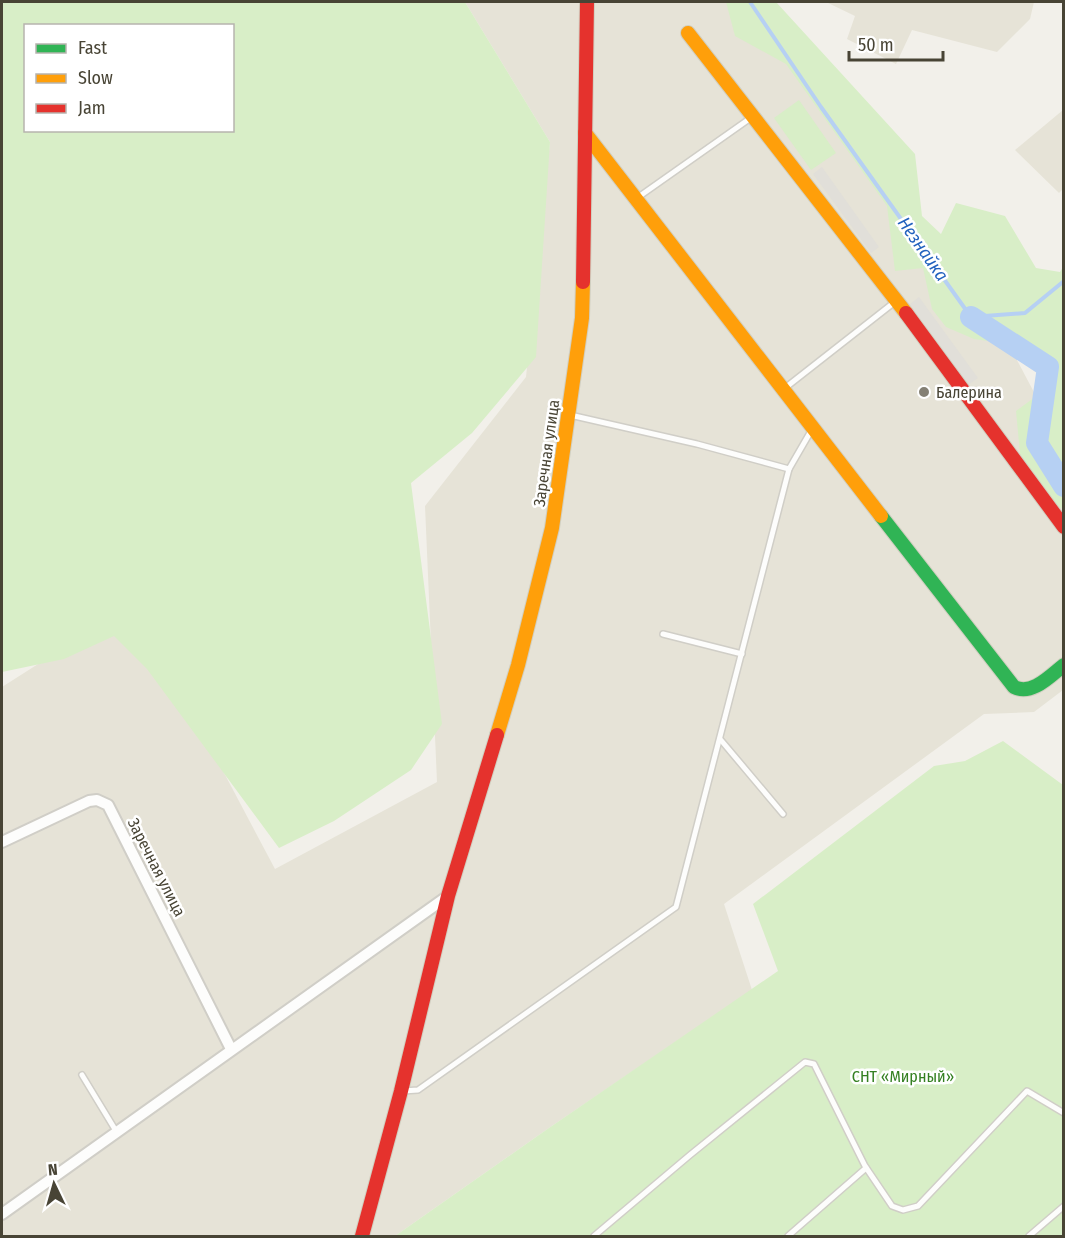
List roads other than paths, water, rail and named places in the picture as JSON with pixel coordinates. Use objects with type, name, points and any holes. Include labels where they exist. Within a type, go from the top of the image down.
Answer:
[{"type":"street","name":"Заречная улица","points":[[362,1236],[401,1091],[448,896],[518,665],[552,528],[582,318],[587,2]]},
{"type":"street","points":[[688,33],[897,300],[1064,527]]},
{"type":"street","points":[[585,132],[1014,687],[1020,690],[1030,690],[1064,665]]},
{"type":"street","name":"Заречная улица","points":[[2,842],[89,801],[97,800],[108,806],[231,1049]]},
{"type":"street","points":[[2,1214],[448,896]]},
{"type":"lane","points":[[637,198],[753,117]]},
{"type":"lane","points":[[784,389],[897,300]]},
{"type":"lane","points":[[569,414],[697,444],[789,469]]},
{"type":"lane","points":[[401,1091],[418,1090],[676,907],[789,469],[813,428]]},
{"type":"lane","points":[[663,634],[742,654]]},
{"type":"lane","points":[[720,739],[783,814]]},
{"type":"lane","points":[[594,1236],[805,1062],[814,1064],[866,1168],[892,1206],[903,1210],[918,1206],[1027,1091],[1064,1113]]},
{"type":"lane","points":[[82,1075],[116,1131]]},
{"type":"lane","points":[[788,1236],[866,1168]]},
{"type":"lane","points":[[1029,1236],[1064,1206]]},
{"type":"waterway","name":"Незнайка","points":[[750,2],[821,107],[971,317],[1025,313],[1064,281]]},
{"type":"waterway","name":"Незнайка","points":[[971,317],[1048,367],[1037,443],[1064,486]]},
{"type":"place","name":"Балерина","points":[[924,392]]},
{"type":"park label","name":"СНТ «Мирный»","points":[[903,1076]]}]
